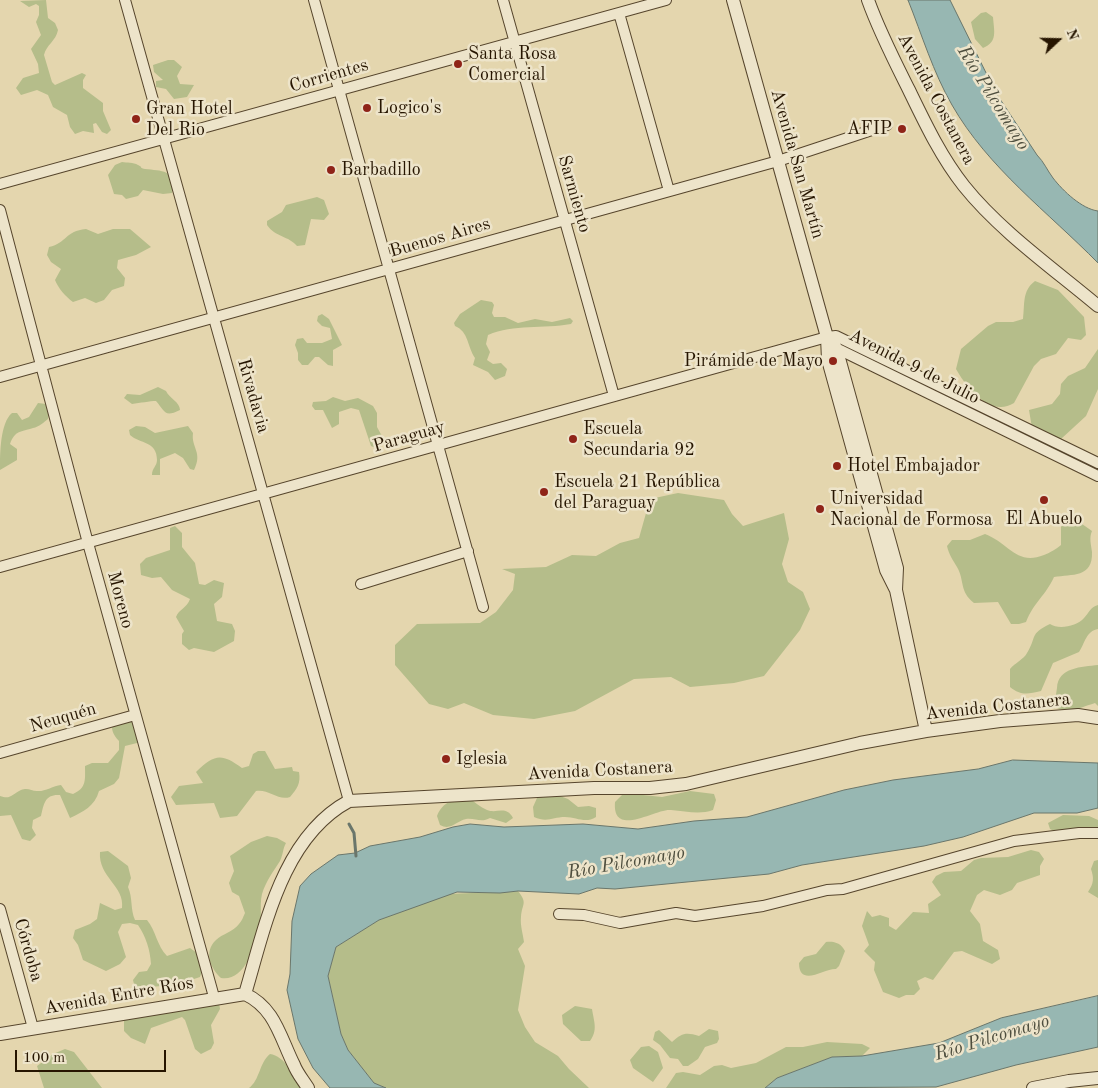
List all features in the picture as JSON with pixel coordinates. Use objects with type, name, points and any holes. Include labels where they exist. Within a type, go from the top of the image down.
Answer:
[{"type":"street","name":"Rivadavia","points":[[125,0],[349,801]]},
{"type":"street","points":[[314,0],[483,607]]},
{"type":"street","name":"Sarmiento","points":[[503,0],[614,396]]},
{"type":"street","name":"Corrientes","points":[[0,184],[666,0]]},
{"type":"street","name":"Avenida San Martín","points":[[733,0],[827,337],[839,358],[886,530],[896,568],[896,590],[926,731]]},
{"type":"street","name":"Avenida Costanera","points":[[868,0],[877,26],[928,128],[942,154],[964,187],[1000,222],[1098,306]]},
{"type":"street","points":[[619,13],[669,191]]},
{"type":"street","name":"Buenos Aires","points":[[0,377],[669,191],[778,160],[887,125]]},
{"type":"street","name":"Moreno","points":[[0,210],[88,543],[214,997]]},
{"type":"street","name":"Avenida 9 de Julio","points":[[827,337],[836,336],[1098,463]]},
{"type":"street","name":"Paraguay","points":[[0,567],[827,337]]},
{"type":"street","name":"Avenida 9 de Julio","points":[[827,337],[838,349],[1098,476]]},
{"type":"street","points":[[1065,459],[1070,449]]},
{"type":"street","points":[[362,584],[468,552]]},
{"type":"street","name":"Neuquén","points":[[0,753],[135,715]]},
{"type":"street","name":"Avenida Costanera","points":[[245,994],[266,924],[284,875],[306,839],[330,811],[349,801],[594,788],[650,788],[677,785],[860,743],[926,731],[1000,721],[1078,715],[1098,718]]},
{"type":"street","points":[[559,914],[584,915],[620,923],[676,914],[695,916],[763,906],[827,890],[843,889],[1014,841],[1079,833],[1098,833]]},
{"type":"street","name":"Córdoba","points":[[0,909],[33,1028]]},
{"type":"street","points":[[245,994],[258,1000],[277,1023],[294,1065],[308,1088]]},
{"type":"street","name":"Avenida Entre Ríos","points":[[0,1034],[214,997],[245,994]]},
{"type":"street","points":[[1033,1088],[1069,1080],[1098,1078]]},
{"type":"green space","points":[[46,0],[48,18],[55,23],[58,30],[44,55],[52,82],[55,85],[82,73],[86,75],[83,80],[83,88],[103,103],[103,111],[111,130],[107,134],[102,132],[96,123],[93,124],[94,133],[83,131],[75,134],[70,127],[67,115],[53,107],[48,95],[37,90],[21,95],[16,88],[23,78],[39,73],[38,64],[31,49],[41,35],[36,22],[39,15],[39,6],[36,4],[29,7],[20,1]]},
{"type":"green space","points":[[986,12],[993,17],[994,36],[991,43],[983,48],[975,39],[971,22],[981,13]]},
{"type":"green space","points":[[174,60],[182,67],[177,76],[180,84],[194,85],[187,97],[174,99],[166,89],[156,87],[156,81],[163,80],[154,72],[153,65]]},
{"type":"green space","points":[[122,162],[134,163],[145,169],[162,171],[170,175],[173,185],[172,193],[163,194],[143,190],[138,196],[126,199],[122,195],[114,194],[108,175],[115,165]]},
{"type":"green space","points":[[317,197],[324,200],[329,214],[324,220],[311,219],[305,245],[297,246],[274,232],[267,225],[267,221],[282,212],[286,205]]},
{"type":"green space","points":[[86,229],[98,234],[113,229],[130,229],[151,247],[136,255],[118,260],[117,268],[125,278],[124,286],[112,290],[104,300],[96,303],[85,298],[73,302],[68,298],[55,280],[61,269],[51,262],[47,255],[49,247],[59,243],[74,232]]},
{"type":"green space","points":[[1035,281],[1058,290],[1084,317],[1086,335],[1081,340],[1068,338],[1056,354],[1041,359],[1034,366],[1014,403],[1005,407],[996,407],[988,404],[972,392],[960,376],[956,369],[961,349],[988,326],[996,322],[1013,322],[1023,319],[1026,293]]},
{"type":"green space","points":[[481,300],[492,302],[494,305],[492,313],[494,317],[505,317],[518,323],[535,319],[552,322],[570,318],[573,321],[571,324],[508,329],[488,335],[486,344],[490,352],[487,360],[493,364],[501,363],[507,369],[505,376],[495,380],[488,372],[473,365],[475,358],[467,340],[463,332],[454,323],[460,314]]},
{"type":"green space","points":[[322,314],[329,319],[342,345],[333,350],[333,366],[328,365],[319,357],[315,357],[308,365],[302,365],[298,360],[295,345],[297,339],[303,338],[307,343],[322,343],[332,339],[330,328],[322,326],[317,321],[318,316]]},
{"type":"green space","points":[[1098,349],[1098,389],[1086,416],[1061,439],[1032,428],[1029,410],[1052,404],[1060,394],[1061,384],[1068,376],[1085,368]]},
{"type":"green space","points":[[158,387],[166,391],[180,407],[180,410],[168,413],[156,401],[132,404],[124,398],[127,394],[140,395]]},
{"type":"green space","points":[[333,397],[345,401],[358,398],[373,406],[377,413],[377,427],[383,438],[378,449],[371,446],[359,410],[351,408],[339,412],[339,424],[332,428],[323,410],[315,410],[312,406],[313,402],[326,401]]},
{"type":"green space","points":[[38,403],[46,404],[49,412],[48,419],[37,427],[19,432],[14,436],[10,444],[17,449],[17,460],[0,470],[3,431],[8,418],[12,413],[17,413],[22,420],[29,417]]},
{"type":"green space","points":[[136,426],[145,427],[155,433],[188,426],[193,433],[197,454],[194,470],[190,469],[183,458],[175,453],[160,459],[160,475],[152,475],[157,462],[156,454],[151,446],[130,435],[129,430]]},
{"type":"green space","points":[[678,493],[724,500],[732,514],[743,526],[784,513],[789,539],[782,564],[788,582],[803,592],[810,609],[800,630],[764,676],[734,683],[690,687],[671,677],[634,679],[575,711],[534,719],[493,715],[464,703],[448,709],[429,704],[395,665],[395,645],[417,624],[480,623],[496,612],[513,590],[515,574],[502,569],[546,567],[572,555],[596,556],[620,543],[639,538],[650,499]]},
{"type":"green space","points":[[1072,517],[1092,531],[1090,539],[1092,552],[1089,566],[1085,571],[1074,575],[1054,577],[1026,622],[1011,624],[998,602],[974,603],[969,599],[947,546],[952,540],[970,540],[985,534],[1019,556],[1034,558],[1049,553],[1061,545],[1061,527],[1064,520]]},
{"type":"green space","points":[[175,526],[182,533],[182,547],[195,563],[199,584],[205,585],[214,580],[224,583],[222,597],[214,604],[217,621],[232,624],[235,631],[234,641],[214,652],[194,648],[189,650],[182,644],[182,634],[184,631],[176,617],[190,599],[172,590],[161,577],[152,578],[141,575],[140,564],[146,558],[170,550],[170,528]]},
{"type":"green space","points":[[1098,605],[1098,629],[1088,635],[1079,652],[1053,663],[1041,691],[1025,694],[1010,687],[1010,669],[1026,655],[1034,636],[1039,630],[1050,624],[1063,627],[1077,623],[1091,609]]},
{"type":"green space","points":[[1098,665],[1098,706],[1095,703],[1071,710],[1057,708],[1058,681],[1062,676],[1072,669]]},
{"type":"green space","points":[[128,711],[142,720],[147,737],[141,742],[125,746],[119,778],[114,784],[99,791],[95,801],[88,808],[70,818],[60,795],[51,796],[44,803],[41,816],[33,820],[32,828],[36,835],[30,841],[22,839],[11,815],[0,816],[0,796],[9,797],[23,789],[40,791],[61,785],[66,792],[73,794],[78,792],[84,783],[85,766],[92,763],[108,763],[119,750],[119,741],[112,727],[118,717]]},
{"type":"green space","points":[[258,751],[265,751],[275,769],[292,767],[293,771],[299,772],[298,786],[290,797],[286,798],[256,791],[237,816],[220,818],[214,803],[176,805],[171,797],[179,786],[203,783],[196,772],[213,759],[223,758],[242,768],[249,766],[253,754]]},
{"type":"green space","points":[[690,791],[714,794],[716,800],[713,810],[698,812],[671,810],[627,820],[620,819],[616,813],[615,802],[624,793],[662,797]]},
{"type":"green space","points":[[552,793],[568,799],[578,807],[589,806],[596,808],[596,817],[588,820],[561,817],[543,820],[534,817],[533,807],[537,798]]},
{"type":"green space","points":[[469,798],[487,810],[504,811],[513,818],[506,823],[490,818],[481,820],[466,819],[447,827],[440,825],[437,816],[442,807],[453,801]]},
{"type":"green space","points":[[1063,815],[1089,816],[1098,820],[1098,834],[1054,831],[1050,829],[1048,823]]},
{"type":"green space","points":[[267,836],[277,838],[286,843],[280,861],[262,894],[261,923],[257,939],[251,956],[241,970],[229,978],[221,978],[214,970],[210,960],[210,950],[216,940],[237,927],[245,913],[239,896],[232,892],[229,883],[234,871],[230,856],[251,842]]},
{"type":"green space","points":[[1031,850],[1039,852],[1044,859],[1040,866],[1040,875],[1017,883],[1012,890],[1000,895],[984,890],[977,895],[970,911],[980,924],[983,941],[998,950],[1000,959],[992,964],[962,951],[954,952],[933,980],[925,977],[917,981],[920,989],[914,995],[906,995],[899,998],[883,992],[874,970],[875,962],[864,951],[869,945],[862,926],[867,911],[872,917],[880,915],[889,918],[889,926],[896,930],[913,912],[929,913],[928,904],[941,895],[932,882],[936,876],[944,872],[961,871],[974,860],[981,858],[1008,857]]},
{"type":"green space","points":[[108,851],[128,866],[131,878],[128,887],[135,920],[147,920],[167,956],[190,948],[197,953],[203,969],[200,977],[176,985],[135,988],[133,980],[139,972],[147,971],[151,964],[149,948],[143,934],[138,925],[130,923],[122,924],[118,932],[126,957],[120,964],[106,971],[83,960],[78,945],[73,938],[75,930],[97,919],[100,903],[115,910],[122,908],[120,893],[100,861],[100,852]]},
{"type":"green space","points":[[1098,860],[1098,898],[1088,892],[1093,880],[1091,869],[1094,861]]},
{"type":"green space","points":[[518,891],[524,901],[521,926],[524,942],[518,949],[525,966],[518,1010],[525,1027],[535,1042],[558,1056],[589,1088],[386,1088],[374,1083],[348,1050],[341,1034],[328,976],[336,947],[379,920],[448,894]]},
{"type":"green space","points":[[826,942],[837,943],[845,951],[839,966],[836,969],[813,975],[803,974],[799,963],[804,957],[816,954]]},
{"type":"green space","points":[[195,995],[219,1003],[220,1009],[211,1025],[214,1043],[211,1049],[201,1054],[195,1049],[185,1020],[182,1017],[151,1028],[145,1044],[131,1038],[124,1031],[124,1016],[185,1004],[189,997]]},
{"type":"green space","points":[[575,1006],[592,1009],[595,1029],[590,1041],[581,1041],[563,1024],[562,1015]]},
{"type":"green space","points":[[709,1029],[718,1031],[719,1039],[717,1043],[705,1047],[698,1059],[688,1066],[683,1066],[678,1059],[670,1058],[660,1045],[653,1040],[655,1032],[659,1030],[672,1042],[682,1035],[691,1034],[699,1036]]},
{"type":"green space","points":[[827,1042],[862,1044],[870,1048],[862,1056],[832,1057],[777,1078],[765,1088],[666,1088],[676,1073],[683,1072],[700,1075],[714,1066],[722,1065],[731,1068],[756,1063],[786,1047],[803,1047]]},
{"type":"green space","points":[[649,1046],[658,1052],[663,1068],[653,1082],[633,1068],[630,1060],[641,1047]]},
{"type":"green space","points":[[65,1049],[74,1052],[102,1088],[44,1088],[37,1066],[53,1054]]},
{"type":"green space","points":[[270,1054],[285,1062],[303,1088],[249,1088],[253,1085],[266,1058]]},
{"type":"water","name":"Río Pilcomayo","points":[[908,0],[950,0],[996,93],[1051,175],[1073,199],[1092,210],[1098,211],[1098,263],[1001,169],[967,128],[939,80]]},
{"type":"water","name":"Río Pilcomayo","points":[[1013,760],[1098,763],[1098,808],[1077,813],[1034,813],[963,837],[924,846],[802,865],[769,874],[615,889],[597,888],[579,894],[518,891],[500,893],[457,892],[379,920],[336,947],[328,976],[341,1034],[348,1050],[374,1083],[386,1088],[330,1088],[313,1068],[298,1039],[287,990],[290,974],[292,921],[300,886],[311,874],[338,855],[355,853],[370,846],[420,837],[470,824],[504,827],[583,824],[638,829],[694,821],[747,817],[844,790],[893,780],[978,769]]},
{"type":"water","name":"Río Pilcomayo","points":[[1098,996],[1098,1047],[1016,1065],[936,1087],[765,1088],[777,1078],[832,1057],[862,1056],[939,1043],[1001,1018]]},
{"type":"waterway","points":[[349,824],[354,833],[356,856]]},
{"type":"place","name":"Santa Rosa Comercial","points":[[458,64]]},
{"type":"place","name":"Logico's","points":[[367,108]]},
{"type":"place","name":"Gran Hotel Del Rio","points":[[136,119]]},
{"type":"place","name":"AFIP","points":[[902,129]]},
{"type":"place","name":"Barbadillo","points":[[331,170]]},
{"type":"place","name":"Pirámide de Mayo","points":[[833,361]]},
{"type":"place","name":"Escuela Secundaria 92","points":[[573,439]]},
{"type":"place","name":"Hotel Embajador","points":[[837,466]]},
{"type":"place","name":"Escuela 21 República del Paraguay","points":[[544,492]]},
{"type":"place","name":"El Abuelo","points":[[1044,500]]},
{"type":"place","name":"Universidad Nacional de Formosa","points":[[820,509]]},
{"type":"place","name":"Iglesia","points":[[446,759]]}]
